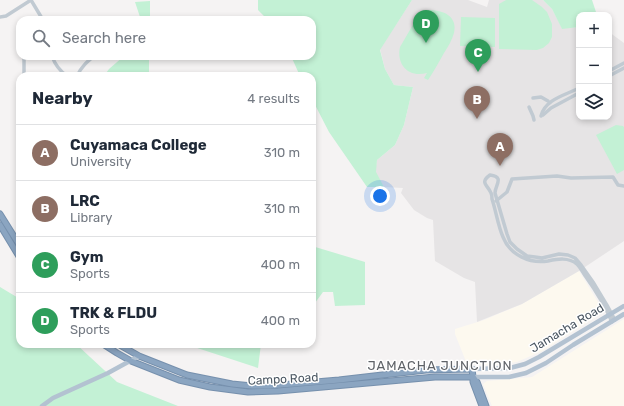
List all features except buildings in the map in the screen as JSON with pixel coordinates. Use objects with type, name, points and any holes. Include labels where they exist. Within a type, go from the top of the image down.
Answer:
[{"type":"highway","points":[[0,214],[16,240]]},
{"type":"highway","points":[[0,225],[16,251]]},
{"type":"highway","name":"Campo Road","points":[[108,348],[116,354],[131,361],[179,380],[210,387],[248,392],[278,391],[435,377],[473,377]]},
{"type":"highway","name":"Campo Road","points":[[125,348],[139,356],[187,375],[232,384],[269,386],[426,370],[472,369]]},
{"type":"highway","points":[[472,369],[472,382],[482,406]]},
{"type":"highway","points":[[345,376],[362,374],[370,376]]},
{"type":"highway","points":[[473,377],[477,382],[486,406]]},
{"type":"main road","name":"Jamacha Road","points":[[472,369],[510,368],[525,364],[624,306]]},
{"type":"main road","name":"Jamacha Road","points":[[473,377],[509,376],[526,373],[546,363],[624,314]]},
{"type":"main road","points":[[42,406],[53,398],[108,373],[139,356]]},
{"type":"street","points":[[0,17],[6,16],[31,0],[41,16]]},
{"type":"street","points":[[24,60],[24,72]]},
{"type":"street","points":[[53,60],[62,72]]},
{"type":"street","points":[[79,72],[89,60]]},
{"type":"street","points":[[612,69],[624,63]]},
{"type":"street","points":[[612,74],[624,68]]},
{"type":"street","points":[[576,90],[568,92],[552,101],[545,108],[541,116],[551,108],[574,96],[574,92],[576,90]]},
{"type":"street","points":[[533,98],[537,96],[548,101]]},
{"type":"street","points":[[529,107],[534,120]]},
{"type":"street","points":[[495,201],[495,189],[498,181],[497,178],[490,175],[485,180],[485,184],[495,201],[510,242],[516,249],[527,256],[542,258],[559,254],[568,255],[575,258],[581,265],[614,321]]},
{"type":"street","points":[[495,201],[507,192],[512,179],[557,176],[571,178],[613,177],[618,185],[624,186]]},
{"type":"shaded area","points":[[412,0],[468,0],[487,7],[489,0],[543,0],[552,9],[562,28],[576,27],[576,120],[612,120],[612,34],[624,43],[624,241],[579,271],[522,304],[477,322],[475,282],[464,278],[435,261],[433,220],[414,210],[401,193],[403,188],[384,187],[375,172],[377,160],[395,145],[404,125],[413,87],[394,85],[385,69],[380,49]]},
{"type":"shaded area","points":[[579,271],[604,312],[542,351],[517,362],[496,365],[467,364],[455,334],[455,329],[484,320],[522,304]]},
{"type":"shaded area","points":[[624,319],[624,406],[492,406],[483,384],[487,381],[532,377]]},
{"type":"green space","points":[[258,0],[412,0],[380,50],[385,69],[394,85],[413,87],[404,125],[395,145],[377,160],[376,172],[384,187],[367,187],[329,132],[316,107],[316,72],[298,72],[293,60],[316,60],[316,16],[264,16],[258,10]]},
{"type":"green space","points":[[506,0],[532,0],[547,12],[552,24],[552,37],[549,43],[543,48],[537,50],[499,49],[499,4]]},
{"type":"green space","points":[[543,0],[592,0],[596,12],[576,12],[576,27],[562,29],[552,9]]},
{"type":"green space","points":[[150,1],[150,16],[140,16],[135,2]]},
{"type":"green space","points":[[429,10],[439,11],[448,15],[452,18],[455,27],[450,43],[428,80],[424,78],[427,73],[415,74],[405,69],[399,53],[400,47],[418,16]]},
{"type":"green space","points":[[461,17],[495,18],[495,47],[460,46]]},
{"type":"green space","points":[[119,60],[149,60],[149,72],[107,72]]},
{"type":"green space","points":[[616,125],[624,127],[624,170],[617,174],[596,135]]},
{"type":"green space","points":[[316,247],[365,262],[365,305],[335,306],[333,292],[323,292],[316,302]]},
{"type":"green space","points":[[0,287],[16,297],[16,348],[80,348],[117,382],[178,406],[0,406]]},
{"type":"green space","points":[[197,348],[260,348],[258,368]]},
{"type":"place","name":"TRK & FLDU","points":[[426,43]]},
{"type":"place","name":"Gym","points":[[478,72]]},
{"type":"place","name":"LRC","points":[[477,119]]},
{"type":"place","name":"Cuyamaca College","points":[[500,166]]},
{"type":"district","name":"JAMACHA JUNCTION","points":[[440,365]]}]
